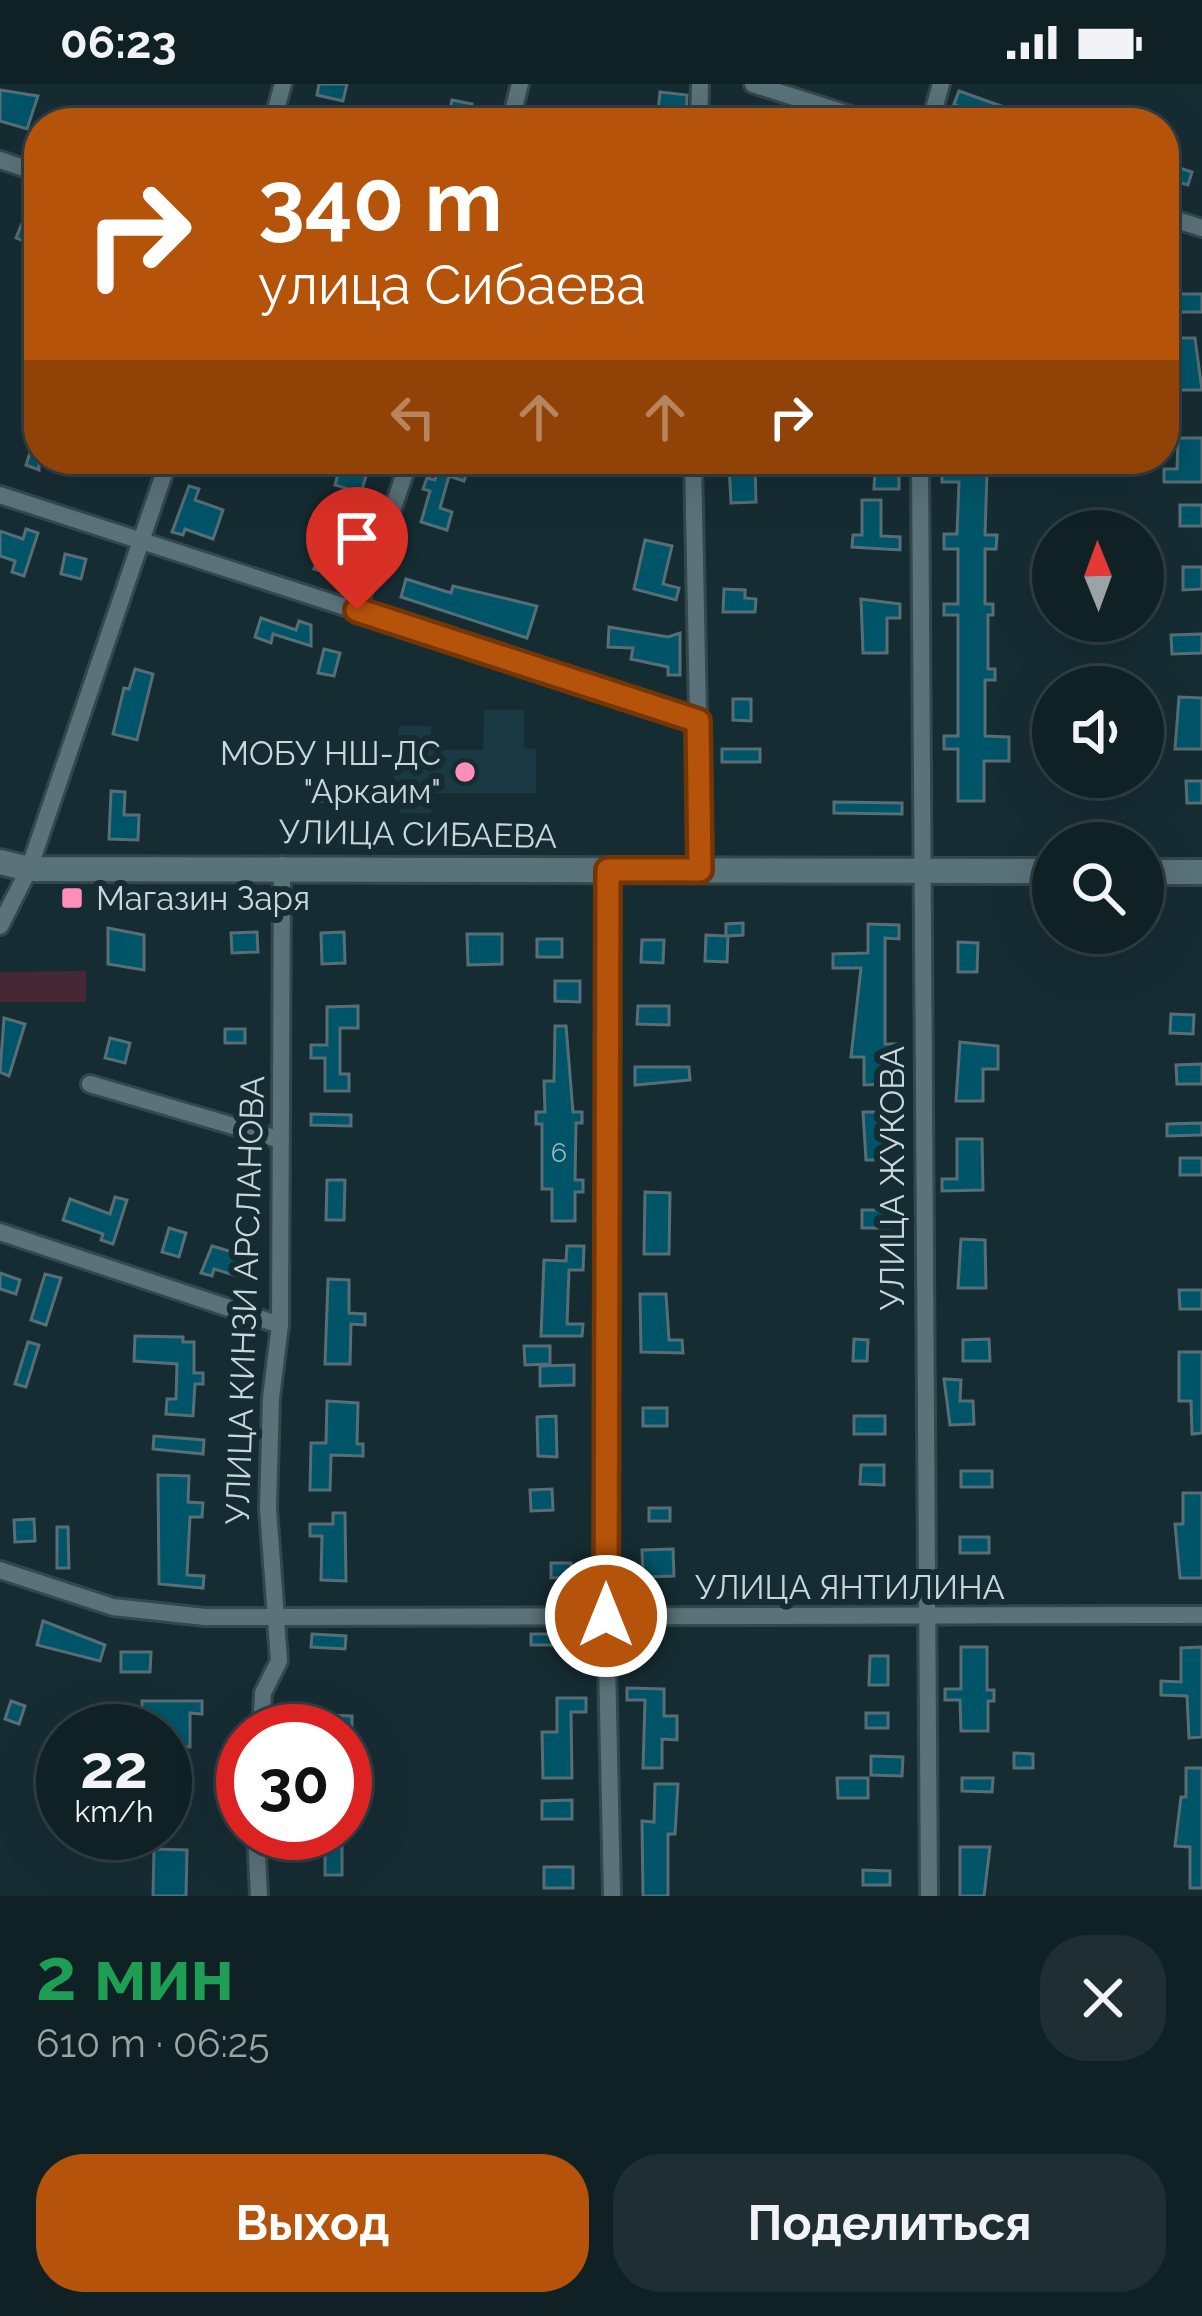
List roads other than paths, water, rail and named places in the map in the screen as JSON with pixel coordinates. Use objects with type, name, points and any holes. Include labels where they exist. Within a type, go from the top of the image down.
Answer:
[{"type":"main road","name":"УЛИЦА СИБАЕВА","points":[[0,862],[29,868],[282,865],[1032,871]]},
{"type":"main road","points":[[1164,872],[1202,872]]},
{"type":"street","points":[[753,84],[828,108]]},
{"type":"street","points":[[0,926],[29,868],[164,474]]},
{"type":"street","points":[[357,610],[405,474]]},
{"type":"street","points":[[693,474],[700,870]]},
{"type":"street","name":"УЛИЦА ЖУКОВА","points":[[920,474],[928,1896]]},
{"type":"street","points":[[0,495],[698,721]]},
{"type":"street","name":"УЛИЦА КИНЗИ АРСЛАНОВА","points":[[262,1704],[278,1661],[268,1508],[271,1398],[280,1325],[282,865]]},
{"type":"street","points":[[608,870],[606,1616],[612,1896]]},
{"type":"street","points":[[89,1084],[281,1140]]},
{"type":"street","points":[[0,1232],[280,1325]]},
{"type":"street","name":"УЛИЦА ЯНТИЛИНА","points":[[0,1570],[113,1607],[205,1617],[1202,1615]]},
{"type":"street","points":[[258,1860],[260,1896]]},
{"type":"place","name":"МОБУ НШ-ДС \"Аркаим\"","points":[[465,772]]},
{"type":"place","name":"Магазин Заря","points":[[72,898]]}]
